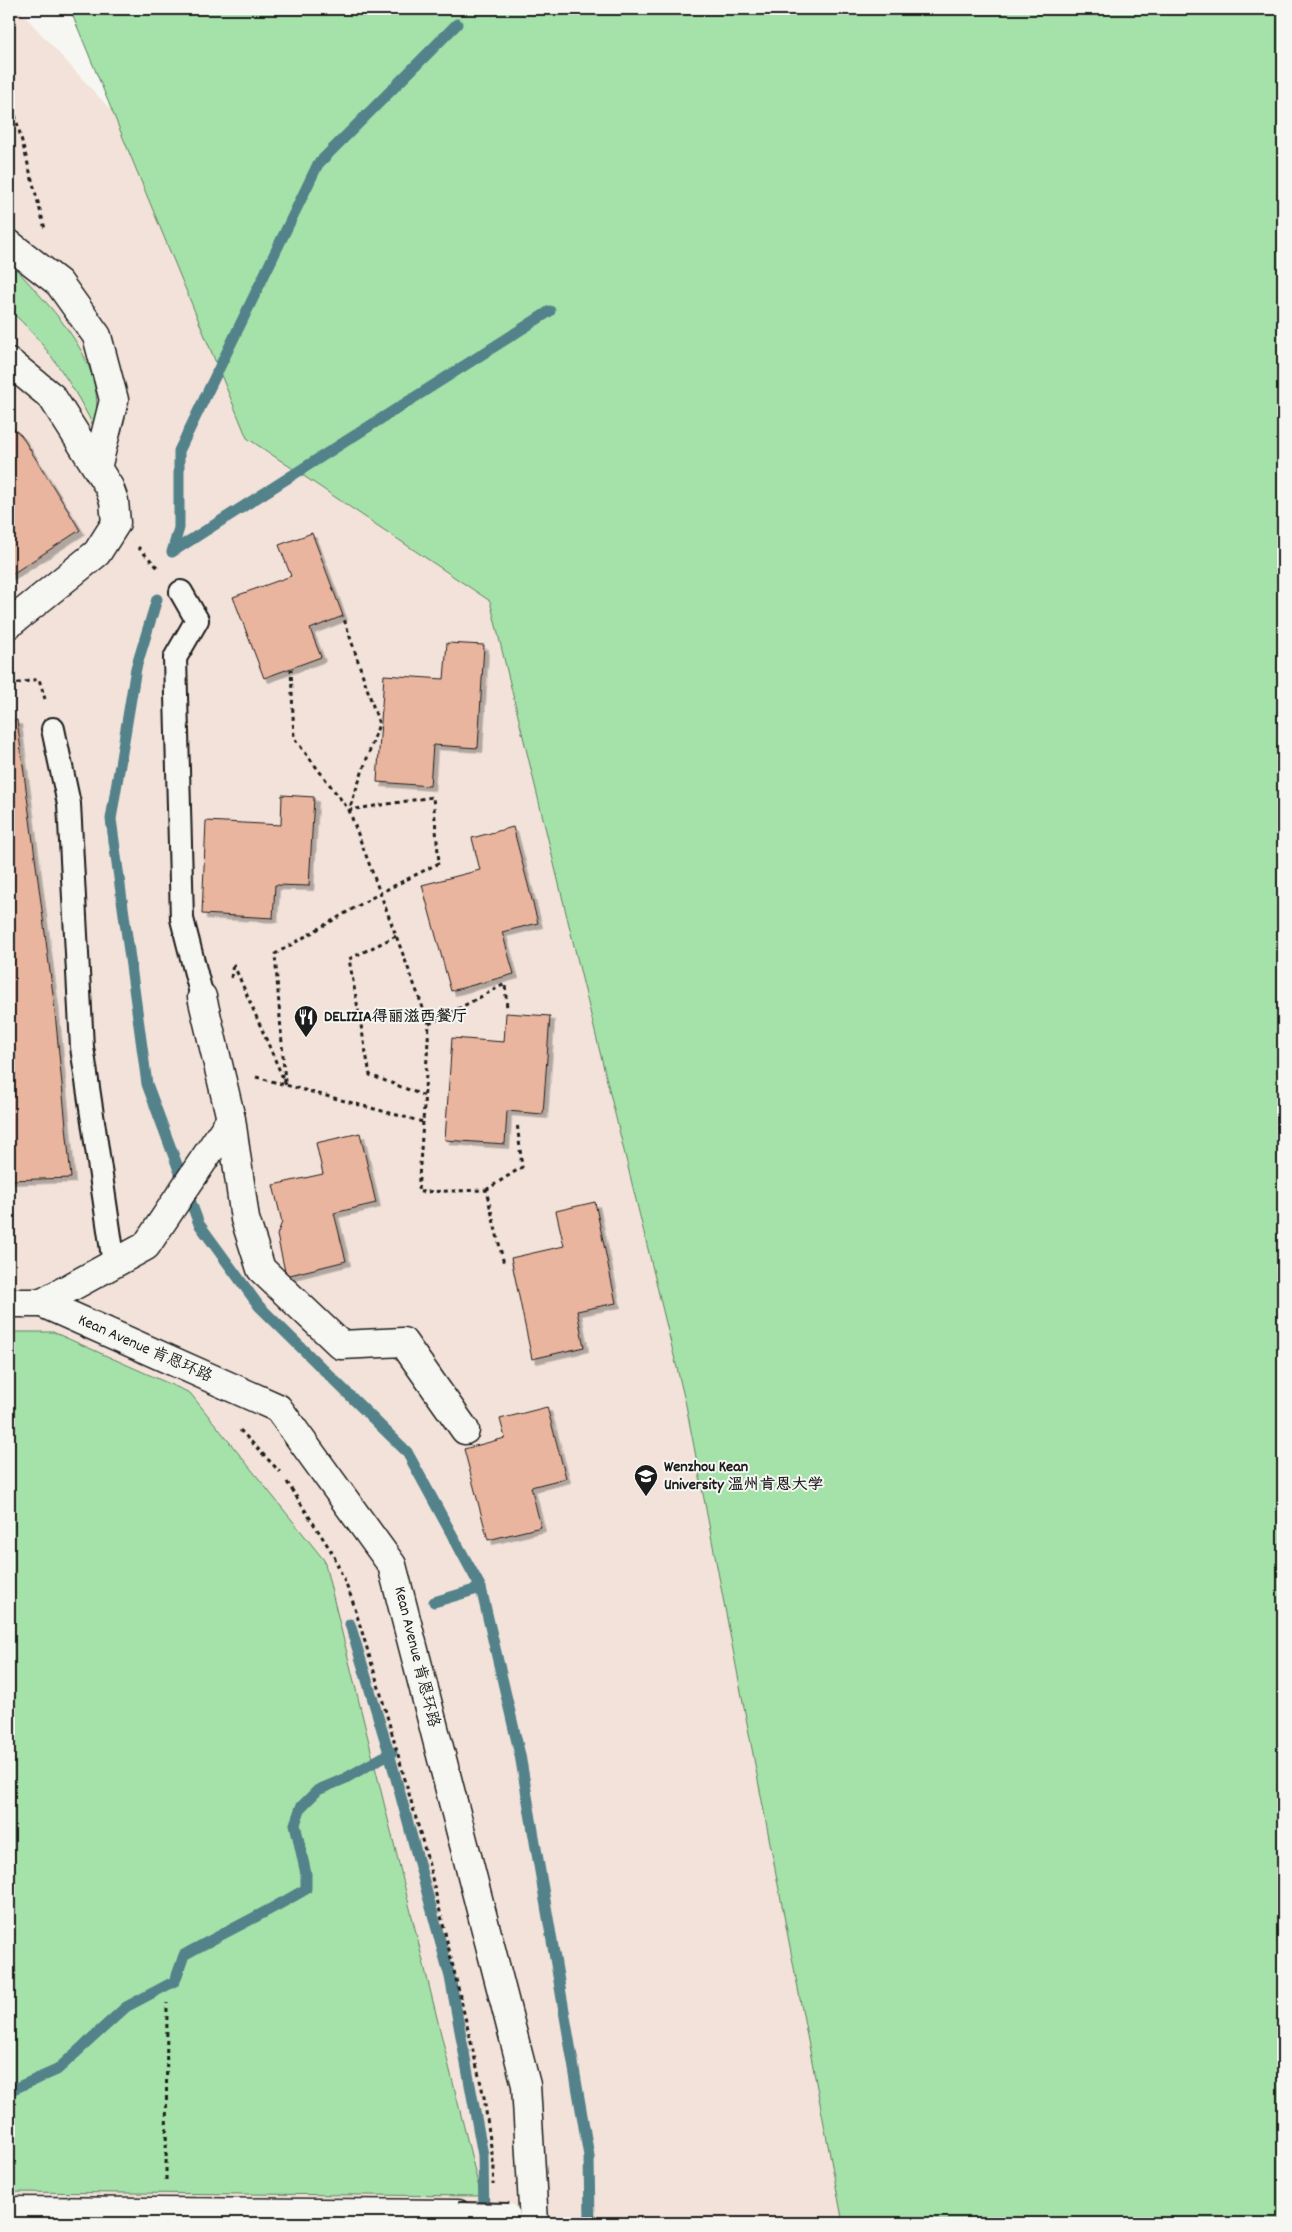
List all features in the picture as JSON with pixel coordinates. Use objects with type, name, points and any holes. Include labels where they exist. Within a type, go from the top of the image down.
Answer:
[{"type":"street","points":[[9,244],[59,283],[97,336],[114,400],[97,468]]},
{"type":"street","points":[[9,362],[52,398],[109,486],[114,501],[116,523],[97,553],[9,624]]},
{"type":"street","points":[[202,997],[231,1121],[245,1219],[261,1269],[341,1345],[403,1342],[466,1430]]},
{"type":"street","points":[[42,1303],[146,1246],[231,1121]]},
{"type":"street","name":"Kean Avenue 肯恩环路","points":[[9,1303],[42,1303],[278,1408],[392,1565],[526,2086],[517,2217]]},
{"type":"street","points":[[9,2211],[458,2214]]},
{"type":"lane","points":[[180,592],[197,620],[175,658],[182,920],[202,997]]},
{"type":"lane","points":[[53,729],[69,804],[82,1046],[114,1264]]},
{"type":"lane","points":[[458,2214],[517,2217]]},
{"type":"path","points":[[9,92],[59,283]]},
{"type":"path","points":[[116,523],[180,592]]},
{"type":"path","points":[[343,616],[379,724],[349,810]]},
{"type":"path","points":[[291,669],[294,738],[349,810],[430,1024],[418,1192],[486,1190],[522,1167],[518,1122]]},
{"type":"path","points":[[9,685],[39,679],[53,729]]},
{"type":"path","points":[[286,1085],[275,954],[380,893],[440,863],[433,797],[349,810]]},
{"type":"path","points":[[396,936],[349,959],[370,1075],[424,1096]]},
{"type":"path","points":[[430,1024],[505,984],[508,1008]]},
{"type":"path","points":[[219,1067],[423,1122]]},
{"type":"path","points":[[486,1190],[504,1264]]},
{"type":"path","points":[[235,1425],[282,1474],[333,1554],[352,1599],[428,1861],[484,2097],[494,2168],[517,2217]]},
{"type":"path","points":[[166,2212],[167,2003]]},
{"type":"shaded area","name":"Wenzhou Kean University 温州肯恩大学","points":[[9,9],[20,11],[496,530],[1283,2223],[9,2223]]},
{"type":"green space","points":[[70,9],[1283,9],[1283,2223],[843,2223],[686,1405],[490,601],[247,438]]},
{"type":"green space","points":[[9,263],[66,327],[85,359],[92,375],[96,393],[96,432],[70,383],[47,350],[9,310]]},
{"type":"green space","points":[[9,1332],[53,1332],[190,1393],[324,1560],[481,2196],[9,2192]]},
{"type":"building","points":[[9,425],[21,435],[80,530],[9,576]]},
{"type":"building","points":[[312,533],[343,616],[310,629],[321,657],[264,678],[233,597],[291,576],[279,545]]},
{"type":"building","points":[[447,643],[484,645],[478,748],[433,745],[430,786],[377,782],[384,675],[444,679]]},
{"type":"building","points":[[17,720],[54,1002],[71,1178],[9,1180],[9,721]]},
{"type":"building","points":[[282,795],[314,797],[309,886],[275,885],[273,918],[202,914],[206,821],[281,825]]},
{"type":"building","points":[[513,827],[538,923],[502,932],[514,974],[451,991],[422,885],[480,870],[472,838]]},
{"type":"building","points":[[506,1013],[550,1016],[543,1114],[507,1111],[505,1144],[445,1140],[452,1038],[504,1042]]},
{"type":"building","points":[[360,1133],[376,1203],[334,1213],[346,1261],[286,1276],[277,1235],[282,1222],[273,1185],[323,1174],[316,1143]]},
{"type":"building","points":[[595,1202],[616,1303],[577,1311],[584,1347],[532,1359],[511,1258],[564,1246],[556,1211]]},
{"type":"building","points":[[547,1407],[566,1478],[531,1487],[541,1527],[488,1540],[464,1449],[505,1438],[500,1419]]},
{"type":"waterway","points":[[172,552],[179,528],[179,451],[318,164],[457,24]]},
{"type":"waterway","points":[[172,552],[550,311]]},
{"type":"waterway","points":[[157,599],[136,668],[111,819],[147,1084],[199,1224],[259,1306],[407,1452],[481,1588],[434,1602]]},
{"type":"waterway","points":[[481,1588],[520,1755],[589,2156],[590,2223]]},
{"type":"waterway","points":[[350,1624],[389,1753],[450,1977],[483,2155],[484,2218]]},
{"type":"waterway","points":[[9,2091],[57,2070],[126,2007],[175,1981],[184,1955],[306,1889],[306,1874],[295,1824],[301,1807],[318,1790],[344,1779],[392,1752]]},
{"type":"place","name":"DELIZIA得丽滋西餐厅","points":[[306,1038]]},
{"type":"place","name":"Wenzhou Kean University 温州肯恩大学","points":[[646,1497]]}]
